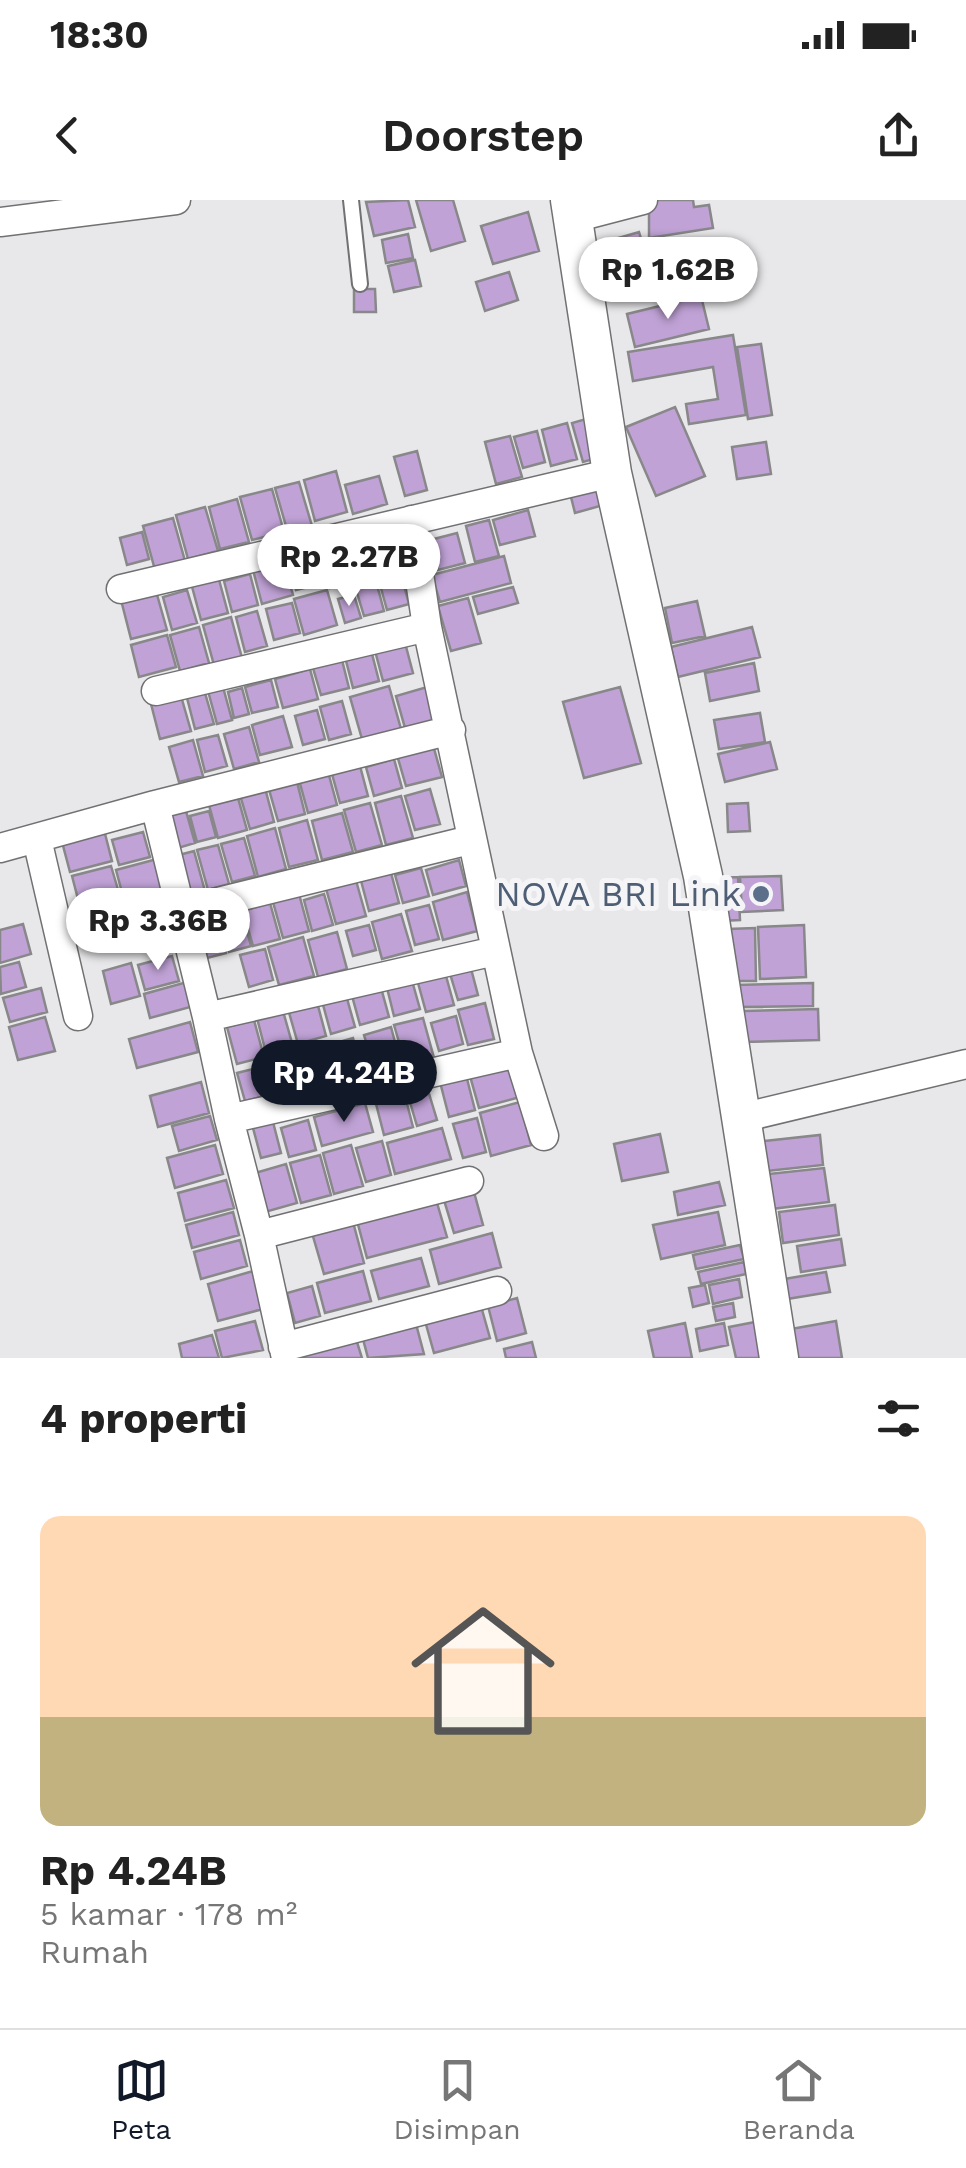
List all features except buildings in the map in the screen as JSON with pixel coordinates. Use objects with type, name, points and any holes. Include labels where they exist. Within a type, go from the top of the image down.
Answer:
[{"type":"street","points":[[0,222],[176,200]]},
{"type":"street","points":[[643,200],[572,209],[612,473],[702,876],[780,1358]]},
{"type":"street","points":[[122,589],[612,473]]},
{"type":"street","points":[[411,520],[427,627],[451,730],[470,840],[518,1053],[544,1136]]},
{"type":"street","points":[[156,691],[427,627]]},
{"type":"street","points":[[0,848],[451,730]]},
{"type":"street","points":[[155,805],[284,1353],[496,1290]]},
{"type":"street","points":[[37,839],[78,1016]]},
{"type":"street","points":[[181,912],[470,840]]},
{"type":"street","points":[[207,1016],[496,951]]},
{"type":"street","points":[[229,1119],[518,1053]]},
{"type":"street","points":[[741,1118],[966,1064]]},
{"type":"street","points":[[258,1235],[469,1181]]},
{"type":"lane","points":[[351,200],[360,284]]},
{"type":"place","name":"NOVA BRI Link","points":[[761,894]]}]
